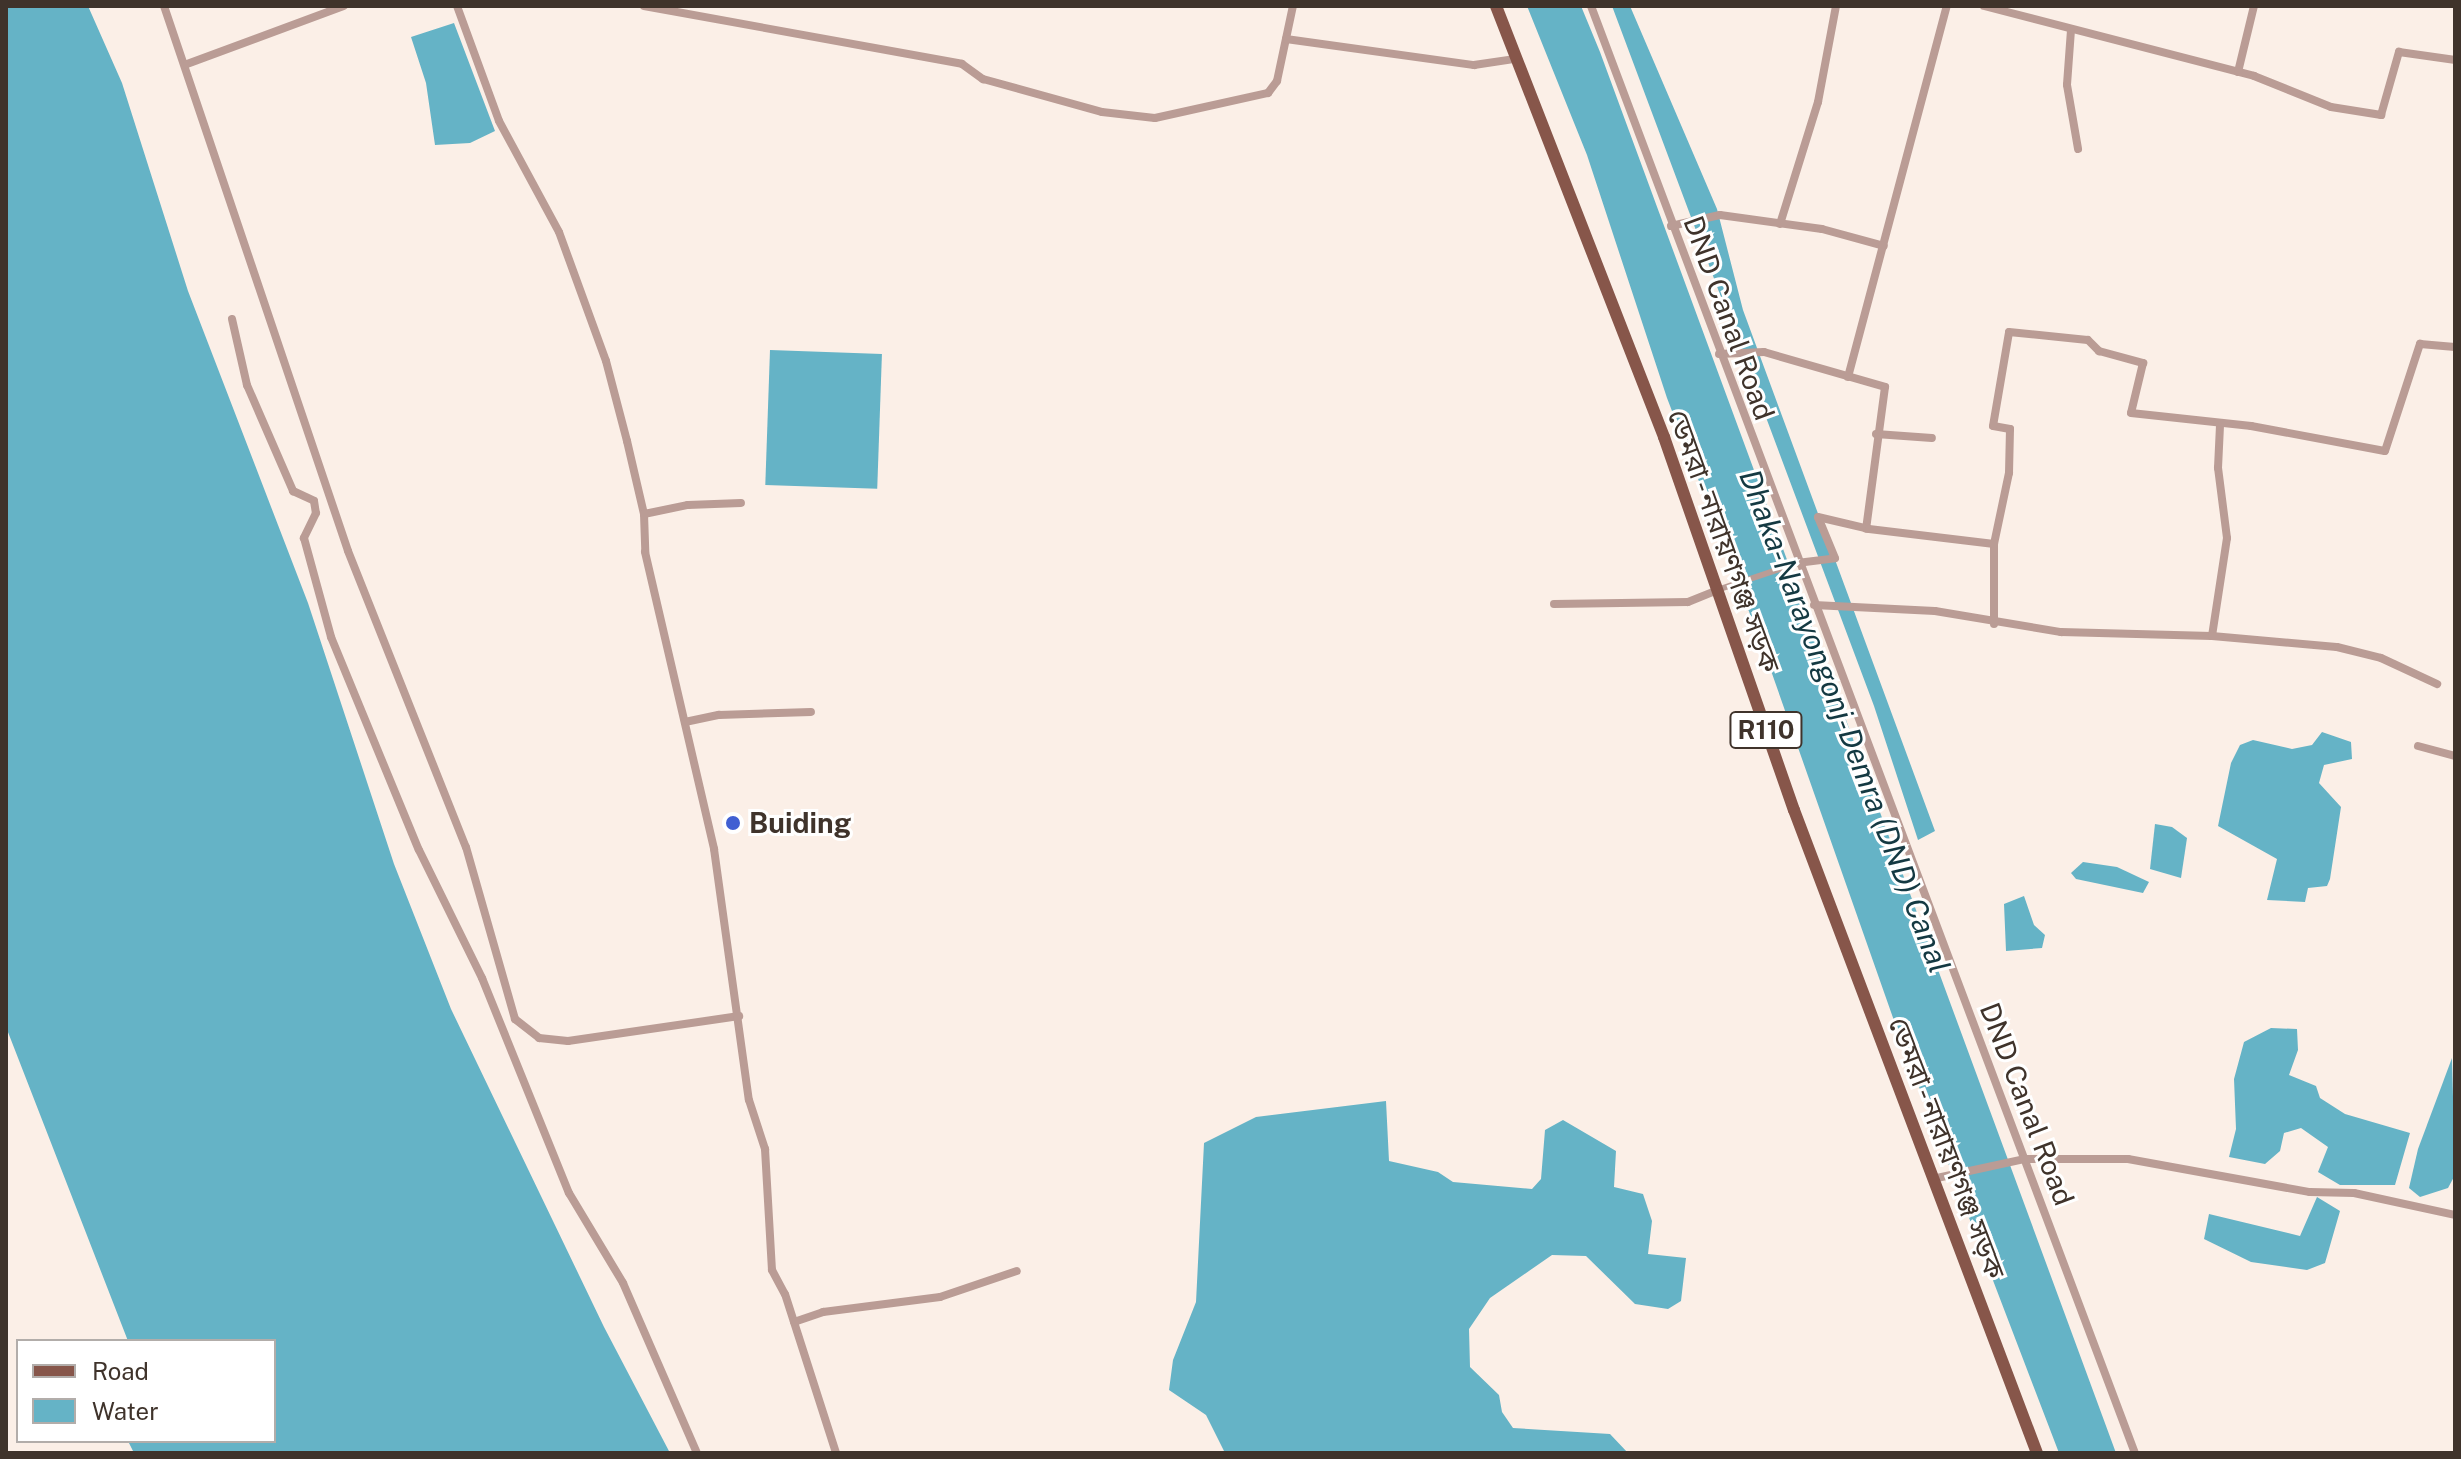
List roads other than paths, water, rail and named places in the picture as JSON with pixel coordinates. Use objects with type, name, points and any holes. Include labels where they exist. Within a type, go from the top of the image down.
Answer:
[{"type":"main road","name":"ডেমরা - নারায়ণগঞ্জ সড়ক","points":[[1496,6],[1514,59],[1664,437],[1873,1026],[1937,1178],[2037,1453]]},
{"type":"street","points":[[164,6],[187,64],[348,551],[466,847],[515,1019],[539,1038],[568,1041],[739,1016]]},
{"type":"street","points":[[187,64],[344,6]]},
{"type":"street","points":[[457,6],[499,121],[559,232],[606,361],[644,514],[645,552],[714,849],[749,1100],[765,1149],[772,1270],[794,1322],[836,1453]]},
{"type":"street","points":[[644,6],[962,64],[983,79],[1102,112],[1155,118],[1268,93],[1277,81],[1293,6]]},
{"type":"street","name":"DND Canal Road","points":[[1591,6],[1797,563],[2135,1453]]},
{"type":"street","points":[[1780,224],[1815,115],[1836,6]]},
{"type":"street","points":[[1848,377],[1947,6]]},
{"type":"street","points":[[1984,6],[2238,72],[2331,107],[2381,115],[2399,52],[2455,60]]},
{"type":"street","points":[[2238,72],[2254,6]]},
{"type":"street","points":[[2071,30],[2067,85],[2078,149]]},
{"type":"street","points":[[1286,39],[1474,65],[1514,59]]},
{"type":"street","points":[[1671,226],[1720,215],[1884,246]]},
{"type":"street","points":[[232,319],[247,385],[293,491],[314,501],[316,513],[304,538],[331,637],[419,850],[482,978],[569,1193],[623,1283],[697,1453]]},
{"type":"street","points":[[1994,624],[1994,544],[2009,473],[2010,429],[1993,426],[2009,332],[2088,340],[2099,351],[2143,363],[2131,413],[2385,451],[2420,344],[2455,347]]},
{"type":"street","points":[[1719,354],[1764,352],[1885,387],[1876,434],[1866,529]]},
{"type":"street","points":[[2212,636],[2227,538],[2218,468],[2220,425]]},
{"type":"street","points":[[1876,434],[1932,438]]},
{"type":"street","points":[[644,514],[688,505],[741,503]]},
{"type":"street","points":[[1554,604],[1688,602],[1797,563],[1835,558],[1818,517],[1866,529],[1994,544]]},
{"type":"street","points":[[1814,605],[1935,611],[1994,624],[2061,632],[2212,636],[2337,647],[2381,658],[2437,684]]},
{"type":"street","points":[[685,722],[719,715],[811,712]]},
{"type":"street","points":[[2418,746],[2455,756]]},
{"type":"street","points":[[1937,1178],[2024,1159],[2128,1159],[2310,1192],[2354,1193],[2455,1215]]},
{"type":"street","points":[[794,1322],[823,1312],[940,1297],[1017,1271]]},
{"type":"water","points":[[6,6],[88,6],[122,83],[188,291],[308,603],[394,864],[451,1009],[604,1327],[670,1453],[134,1453],[129,1443],[276,1443],[276,1339],[127,1339],[6,1027]]},
{"type":"water","name":"Dhaka-Narayongonj-Demra (DND) Canal","points":[[1527,6],[1581,6],[1600,52],[2116,1453],[2059,1453],[1898,1032],[1763,648],[1667,398],[1587,155]]},
{"type":"water","points":[[1612,6],[1630,6],[1717,209],[1743,310],[1935,831],[1918,840],[1874,706]]},
{"type":"water","points":[[454,23],[495,131],[470,143],[435,145],[426,83],[411,37]]},
{"type":"water","points":[[770,350],[882,354],[877,489],[765,485]]},
{"type":"water","points":[[2322,732],[2351,742],[2352,759],[2324,765],[2319,783],[2341,807],[2330,879],[2327,886],[2308,888],[2305,902],[2267,900],[2277,859],[2218,826],[2231,763],[2240,745],[2253,740],[2292,749],[2312,745]]},
{"type":"water","points":[[2155,824],[2172,827],[2187,838],[2181,878],[2150,869]]},
{"type":"water","points":[[2083,862],[2117,867],[2149,882],[2143,893],[2076,879],[2071,873]]},
{"type":"water","points":[[2024,896],[2034,925],[2045,935],[2042,948],[2006,951],[2004,904]]},
{"type":"water","points":[[2271,1028],[2297,1029],[2298,1050],[2289,1075],[2316,1086],[2320,1098],[2345,1114],[2410,1133],[2395,1185],[2340,1185],[2318,1172],[2328,1147],[2301,1128],[2284,1133],[2280,1151],[2265,1164],[2229,1157],[2236,1129],[2234,1079],[2244,1042]]},
{"type":"water","points":[[2452,1058],[2455,1175],[2448,1188],[2420,1197],[2409,1188],[2418,1149]]},
{"type":"water","points":[[1386,1101],[1389,1161],[1438,1172],[1453,1182],[1532,1189],[1541,1179],[1545,1130],[1563,1120],[1616,1151],[1614,1187],[1643,1194],[1652,1221],[1648,1254],[1686,1258],[1681,1301],[1668,1309],[1635,1304],[1586,1256],[1552,1255],[1490,1298],[1469,1329],[1470,1367],[1499,1395],[1502,1412],[1513,1428],[1610,1434],[1628,1453],[1225,1453],[1206,1415],[1169,1390],[1173,1360],[1196,1302],[1204,1143],[1256,1117]]},
{"type":"water","points":[[2317,1197],[2340,1211],[2325,1263],[2307,1270],[2251,1262],[2204,1239],[2209,1214],[2300,1236]]},
{"type":"place","name":"Buiding","points":[[733,823]]}]
